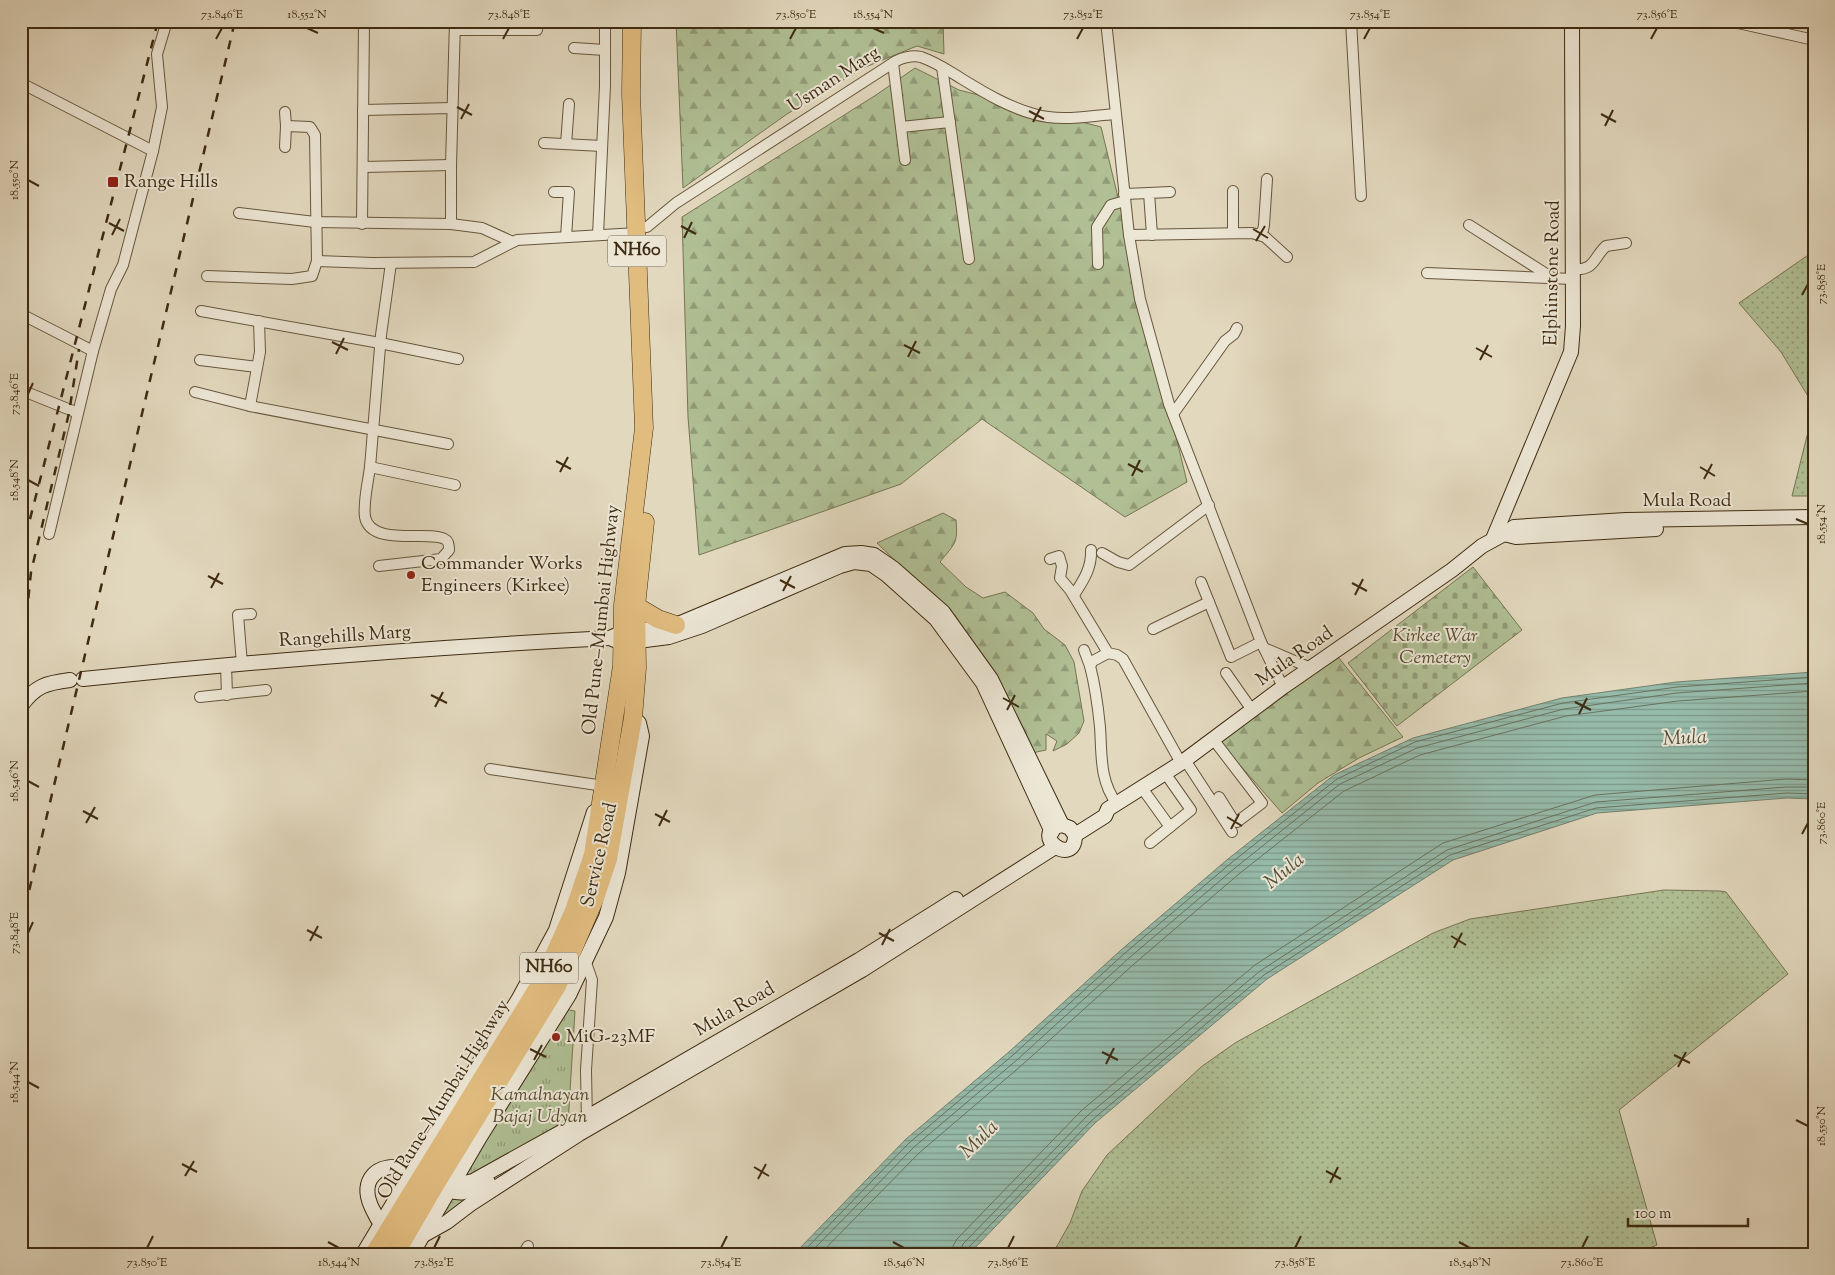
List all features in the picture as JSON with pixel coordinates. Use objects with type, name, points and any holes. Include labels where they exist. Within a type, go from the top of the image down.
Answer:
[{"type":"highway","name":"Old Pune–Mumbai Highway","points":[[395,1254],[413,1242],[447,1187],[557,986],[588,916],[608,859],[633,718],[637,668],[625,637],[636,606],[654,429],[642,230],[631,94],[632,21]]},
{"type":"highway","name":"Old Pune–Mumbai Highway","points":[[374,1254],[385,1227],[544,978],[574,911],[593,855],[622,666],[625,637],[623,605],[644,428],[642,230],[643,21]]},
{"type":"highway","points":[[636,606],[658,619],[676,625]]},
{"type":"main road","name":"Elphinstone Road","points":[[1498,537],[1566,369],[1571,352],[1573,326],[1572,21]]},
{"type":"main road","name":"Mula Road","points":[[447,1187],[473,1181],[548,1139],[570,1128],[587,1123],[1061,835],[1105,816],[1112,807],[1183,761],[1284,687],[1452,570],[1482,546],[1498,537],[1516,537],[1605,526],[1814,517]]},
{"type":"main road","name":"Mula Road","points":[[1667,524],[1814,525]]},
{"type":"main road","points":[[625,637],[676,625],[836,556],[853,553],[874,555],[893,568],[943,612],[983,665],[1061,835]]},
{"type":"main road","points":[[625,637],[669,637],[702,626],[847,563],[871,564],[887,575],[936,619],[975,671],[983,683],[1061,835]]},
{"type":"main road","name":"Rangehills Marg","points":[[24,697],[39,687],[53,682],[318,657],[522,642],[625,637]]},
{"type":"main road","name":"Service Road","points":[[447,1187],[569,994],[606,917],[618,873],[642,736],[639,723],[633,718]]},
{"type":"main road","points":[[413,1242],[447,1222],[587,1123]]},
{"type":"main road","points":[[363,1254],[385,1227],[371,1207],[367,1196],[369,1182],[378,1170],[386,1167],[402,1168]]},
{"type":"street","points":[[49,534],[93,351],[111,289],[123,264],[153,151],[162,107],[157,54],[167,21]]},
{"type":"street","points":[[362,224],[364,21]]},
{"type":"street","points":[[598,235],[605,21]]},
{"type":"street","points":[[1106,21],[1124,198],[1140,299],[1173,414],[1262,645],[1284,687]]},
{"type":"street","points":[[1351,21],[1361,196]]},
{"type":"street","points":[[1729,21],[1814,40]]},
{"type":"street","points":[[451,224],[455,25],[537,30]]},
{"type":"street","points":[[574,48],[605,50]]},
{"type":"street","name":"Usman Marg","points":[[642,230],[676,203],[893,63],[908,56],[920,57],[942,67],[1013,107],[1037,115],[1060,118],[1115,114]]},
{"type":"street","points":[[893,63],[905,160]]},
{"type":"street","points":[[942,67],[969,259]]},
{"type":"street","points":[[21,83],[153,151]]},
{"type":"street","points":[[566,144],[569,104]]},
{"type":"street","points":[[362,110],[452,108]]},
{"type":"street","points":[[285,112],[285,147]]},
{"type":"street","points":[[901,127],[950,122]]},
{"type":"street","points":[[207,276],[292,279],[312,276],[317,261],[315,135],[310,127],[286,126]]},
{"type":"street","points":[[544,143],[602,146]]},
{"type":"street","points":[[364,167],[451,165]]},
{"type":"street","points":[[1260,234],[1264,224],[1267,179]]},
{"type":"street","points":[[1233,191],[1233,233]]},
{"type":"street","points":[[554,192],[569,192],[566,237]]},
{"type":"street","points":[[1098,264],[1097,227],[1104,213],[1111,205],[1124,198],[1150,193],[1170,192]]},
{"type":"street","points":[[1150,193],[1152,235]]},
{"type":"street","points":[[239,213],[315,222],[451,224],[482,228],[513,242]]},
{"type":"street","points":[[1469,225],[1552,278]]},
{"type":"street","points":[[317,261],[391,263],[474,262],[517,240],[642,230]]},
{"type":"street","points":[[1129,235],[1260,234],[1286,257]]},
{"type":"street","points":[[1427,273],[1552,278],[1583,270],[1589,267],[1606,246],[1626,243]]},
{"type":"street","points":[[379,566],[441,559],[449,550],[445,539],[439,537],[408,537],[383,534],[370,527],[365,518],[380,343],[391,263]]},
{"type":"street","points":[[201,311],[458,359]]},
{"type":"street","points":[[21,314],[93,351]]},
{"type":"street","points":[[250,406],[260,352],[259,321]]},
{"type":"street","points":[[1173,414],[1225,341],[1234,334],[1237,328]]},
{"type":"street","points":[[200,360],[257,367]]},
{"type":"street","points":[[21,390],[78,413]]},
{"type":"street","points":[[195,392],[250,406],[448,444]]},
{"type":"street","points":[[370,467],[455,485]]},
{"type":"street","points":[[1102,554],[1129,565],[1209,505]]},
{"type":"street","points":[[1074,595],[1090,567],[1092,559],[1091,550]]},
{"type":"street","points":[[1050,559],[1059,556],[1062,566],[1060,578],[1074,595],[1108,653]]},
{"type":"street","points":[[1201,582],[1231,657],[1262,645],[1311,668]]},
{"type":"street","points":[[1153,629],[1209,602]]},
{"type":"street","points":[[242,664],[238,615],[251,614]]},
{"type":"street","points":[[1084,650],[1090,666],[1100,726],[1103,775],[1110,794],[1112,807]]},
{"type":"street","points":[[1090,666],[1093,661],[1108,653],[1118,655],[1123,659],[1183,761],[1232,832]]},
{"type":"street","points":[[226,665],[227,695]]},
{"type":"street","points":[[1226,673],[1252,710]]},
{"type":"street","points":[[200,697],[266,690]]},
{"type":"street","points":[[1213,739],[1262,803],[1237,822],[1234,821],[1219,797]]},
{"type":"street","points":[[490,769],[603,792]]},
{"type":"street","points":[[1150,843],[1191,810],[1165,773]]},
{"type":"street","points":[[1142,788],[1170,827]]},
{"type":"street","points":[[586,960],[592,980],[586,1070],[587,1123]]},
{"type":"green space","points":[[676,21],[943,21],[944,54],[917,46],[863,68],[787,114],[683,188]]},
{"type":"green space","points":[[915,68],[959,90],[1101,127],[1187,482],[1125,517],[982,419],[901,484],[699,555],[688,417],[682,217],[876,95]]},
{"type":"green space","points":[[1814,251],[1814,406],[1781,352],[1739,303]]},
{"type":"green space","points":[[1814,408],[1814,496],[1792,496]]},
{"type":"green space","points":[[943,513],[956,520],[956,539],[940,562],[966,587],[983,598],[1005,592],[1033,613],[1044,629],[1065,645],[1074,662],[1084,721],[1079,733],[1067,744],[1053,751],[1057,741],[1046,734],[1046,750],[1032,753],[1010,701],[983,658],[940,600],[877,543]]},
{"type":"green space","name":"Kirkee War Cemetery","points":[[1473,567],[1522,630],[1397,726],[1348,663]]},
{"type":"green space","points":[[1338,657],[1403,737],[1359,758],[1318,783],[1282,813],[1218,740]]},
{"type":"green space","points":[[1664,890],[1726,892],[1788,974],[1619,1110],[1657,1245],[1647,1249],[1649,1254],[1050,1254],[1057,1246],[1070,1223],[1082,1191],[1107,1155],[1201,1067],[1235,1043],[1433,933],[1470,919]]},
{"type":"green space","name":"Kamalnayan Bajaj Udyan","points":[[563,1009],[575,1011],[568,1124],[463,1179]]},
{"type":"green space","points":[[448,1197],[468,1198],[432,1224]]},
{"type":"water","name":"Mula","points":[[1814,672],[1814,799],[1787,798],[1597,813],[1453,860],[1267,979],[1095,1123],[969,1254],[794,1254],[906,1139],[1010,1051],[1121,950],[1228,859],[1334,775],[1413,738],[1562,698],[1676,682]]},
{"type":"railway","points":[[21,554],[158,21]]},
{"type":"railway","points":[[21,925],[235,21]]},
{"type":"railway","points":[[21,670],[31,572],[69,413],[79,349]]},
{"type":"place","name":"Range Hills","points":[[113,182]]},
{"type":"place","name":"Commander Works Engineers (Kirkee)","points":[[411,575]]},
{"type":"place","name":"MiG-23MF","points":[[556,1037]]}]
